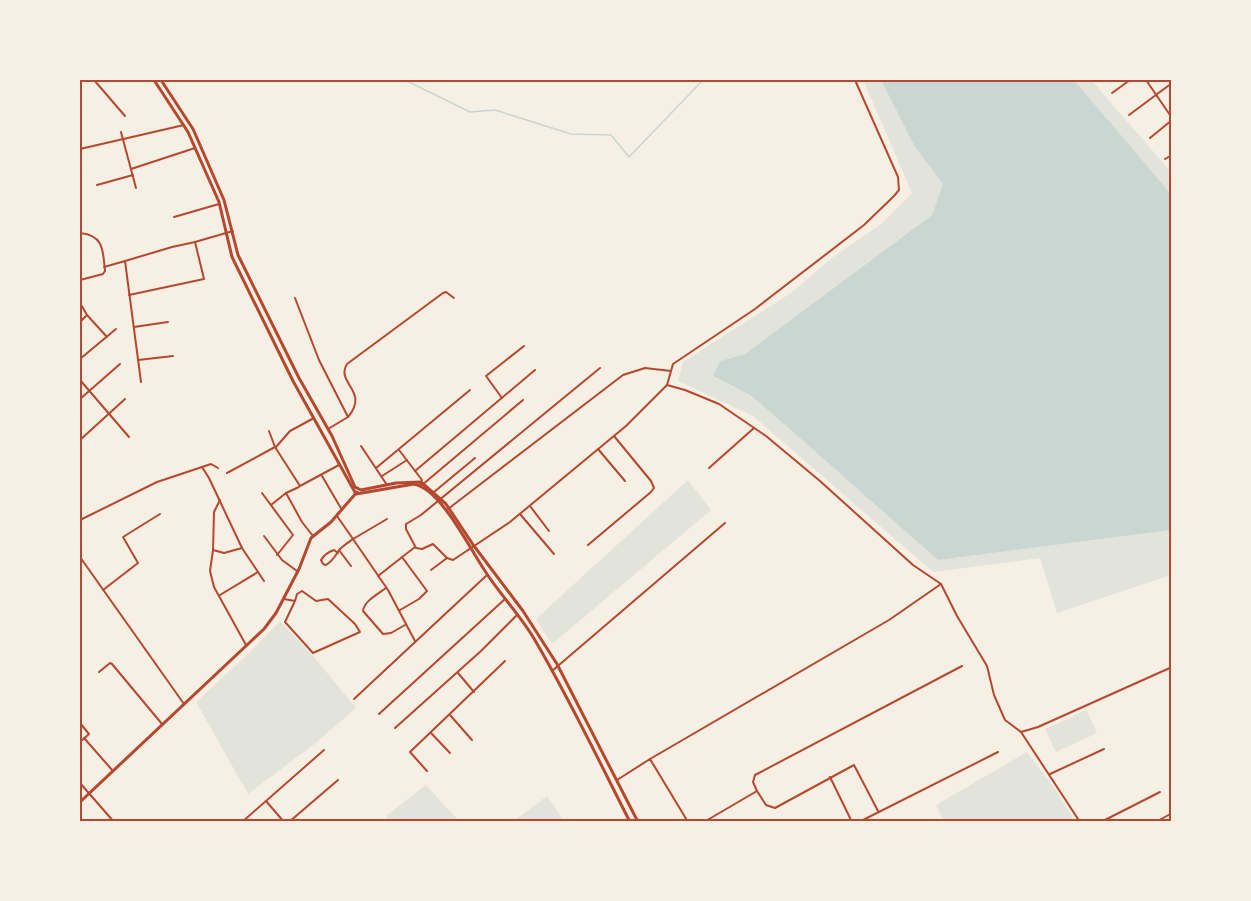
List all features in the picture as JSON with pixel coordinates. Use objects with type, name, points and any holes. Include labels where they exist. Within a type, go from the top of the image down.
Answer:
[{"type":"main road","points":[[154,80],[184,125],[195,148],[219,204],[232,257],[314,418],[356,494]]},
{"type":"main road","points":[[161,80],[193,129],[224,200],[238,255],[298,378],[328,429],[358,490]]},
{"type":"main road","points":[[330,448],[336,445]]},
{"type":"main road","points":[[358,490],[410,481],[422,484],[440,500],[472,547],[487,575],[536,641],[577,715],[630,822]]},
{"type":"main road","points":[[356,494],[404,484],[422,484]]},
{"type":"main road","points":[[80,802],[264,628],[276,613],[313,537],[337,516],[358,490]]},
{"type":"main road","points":[[472,547],[523,611],[558,664],[638,822]]},
{"type":"street","points":[[94,80],[125,116]]},
{"type":"street","points":[[600,368],[440,500],[406,524],[406,529],[417,550],[433,544],[447,558],[453,560],[520,514],[614,436],[667,385],[673,364],[755,309],[864,225],[899,190],[898,177],[855,80]]},
{"type":"street","points":[[1112,93],[1130,80]]},
{"type":"street","points":[[1146,80],[1172,119],[1150,138]]},
{"type":"street","points":[[1129,115],[1172,83]]},
{"type":"street","points":[[80,149],[184,125]]},
{"type":"street","points":[[121,132],[136,188]]},
{"type":"street","points":[[131,169],[195,148]]},
{"type":"street","points":[[1166,159],[1172,155]]},
{"type":"street","points":[[97,185],[133,175]]},
{"type":"street","points":[[174,217],[219,204]]},
{"type":"street","points":[[104,267],[233,231]]},
{"type":"street","points":[[80,233],[93,236],[102,246],[104,267],[103,274],[80,280]]},
{"type":"street","points":[[129,295],[204,279],[195,242]]},
{"type":"street","points":[[125,261],[141,382]]},
{"type":"street","points":[[328,429],[348,417],[357,403],[345,374],[346,364],[443,293],[446,292],[454,298]]},
{"type":"street","points":[[295,298],[319,360],[348,417]]},
{"type":"street","points":[[80,303],[87,315],[107,336]]},
{"type":"street","points":[[80,322],[87,315]]},
{"type":"street","points":[[134,327],[168,322]]},
{"type":"street","points":[[80,359],[116,329]]},
{"type":"street","points":[[502,398],[486,376],[524,346]]},
{"type":"street","points":[[138,360],[173,356]]},
{"type":"street","points":[[80,399],[120,364]]},
{"type":"street","points":[[447,509],[624,375],[645,368],[671,371]]},
{"type":"street","points":[[415,471],[535,370]]},
{"type":"street","points":[[80,380],[129,437]]},
{"type":"street","points":[[667,385],[719,404],[754,428],[820,481],[913,566],[941,584],[987,666],[994,695],[1005,720],[1021,732],[1080,822]]},
{"type":"street","points":[[376,468],[470,390]]},
{"type":"street","points":[[80,440],[125,399]]},
{"type":"street","points":[[399,450],[422,480],[422,484],[523,400]]},
{"type":"street","points":[[227,473],[276,447],[290,431],[314,418]]},
{"type":"street","points":[[709,468],[754,428]]},
{"type":"street","points":[[269,431],[300,486]]},
{"type":"street","points":[[588,545],[654,488],[651,480],[614,436]]},
{"type":"street","points":[[362,446],[387,485]]},
{"type":"street","points":[[598,449],[626,481]]},
{"type":"street","points":[[432,493],[475,458]]},
{"type":"street","points":[[382,477],[407,460]]},
{"type":"street","points":[[80,519],[157,482],[212,464],[218,468]]},
{"type":"street","points":[[272,505],[286,493],[339,465]]},
{"type":"street","points":[[202,467],[242,548],[264,581]]},
{"type":"street","points":[[321,475],[342,510]]},
{"type":"street","points":[[262,493],[293,535],[277,555]]},
{"type":"street","points":[[286,493],[313,537]]},
{"type":"street","points":[[220,500],[214,512],[210,571],[214,587],[246,645]]},
{"type":"street","points":[[530,506],[549,531]]},
{"type":"street","points":[[103,590],[138,563],[123,537],[160,514]]},
{"type":"street","points":[[520,514],[554,554]]},
{"type":"street","points":[[337,516],[400,610],[405,625],[415,641]]},
{"type":"street","points":[[351,566],[339,551],[334,550],[328,552],[321,560],[326,565],[331,562],[339,551],[353,539],[387,519]]},
{"type":"street","points":[[552,670],[725,523]]},
{"type":"street","points":[[264,536],[277,555],[297,571]]},
{"type":"street","points":[[378,576],[415,547]]},
{"type":"street","points":[[213,550],[224,553],[242,548]]},
{"type":"street","points":[[80,557],[184,704]]},
{"type":"street","points":[[400,610],[419,599],[427,591],[402,557]]},
{"type":"street","points":[[431,570],[447,558]]},
{"type":"street","points":[[220,595],[258,572]]},
{"type":"street","points":[[354,699],[487,575]]},
{"type":"street","points":[[617,780],[889,620],[941,584]]},
{"type":"street","points":[[386,588],[367,602],[363,611],[383,634],[391,633],[405,625]]},
{"type":"street","points":[[302,591],[316,601],[328,599],[355,624],[360,632],[313,653],[285,622],[295,601],[297,594],[302,591]]},
{"type":"street","points":[[284,598],[295,601]]},
{"type":"street","points":[[379,714],[505,599]]},
{"type":"street","points":[[395,728],[458,673],[518,615]]},
{"type":"street","points":[[427,771],[410,752],[505,661]]},
{"type":"street","points":[[99,672],[110,663],[112,664],[162,724]]},
{"type":"street","points":[[878,812],[854,765],[776,808],[766,805],[753,782],[755,775],[962,666]]},
{"type":"street","points":[[1021,732],[1038,727],[1172,667]]},
{"type":"street","points":[[458,673],[474,692]]},
{"type":"street","points":[[450,716],[472,740]]},
{"type":"street","points":[[80,723],[89,734],[80,742]]},
{"type":"street","points":[[431,733],[450,753]]},
{"type":"street","points":[[84,738],[113,771]]},
{"type":"street","points":[[1050,774],[1104,749]]},
{"type":"street","points":[[242,822],[324,750]]},
{"type":"street","points":[[858,822],[998,752]]},
{"type":"street","points":[[650,759],[688,822]]},
{"type":"street","points":[[830,777],[852,822]]},
{"type":"street","points":[[289,822],[338,780]]},
{"type":"street","points":[[80,783],[114,822]]},
{"type":"street","points":[[704,822],[757,791]]},
{"type":"street","points":[[1101,822],[1160,792]]},
{"type":"street","points":[[266,801],[284,822]]},
{"type":"street","points":[[1156,822],[1172,813]]},
{"type":"shaded area","points":[[863,80],[881,80],[915,147],[943,184],[932,215],[745,354],[720,361],[713,376],[752,396],[938,560],[1171,530],[1171,575],[1057,613],[1040,558],[933,572],[753,416],[678,381],[683,362],[791,293],[833,257],[881,224],[912,193]]},
{"type":"shaded area","points":[[881,80],[1074,80],[1171,194],[1171,530],[938,560],[752,396],[713,376],[720,361],[745,354],[932,215],[943,184],[915,147]]},
{"type":"shaded area","points":[[1074,80],[1091,80],[1171,172],[1171,194]]},
{"type":"shaded area","points":[[688,480],[711,510],[552,644],[536,619]]},
{"type":"shaded area","points":[[280,621],[314,657],[356,708],[317,742],[248,794],[196,702]]},
{"type":"shaded area","points":[[1086,710],[1097,733],[1056,752],[1045,729]]},
{"type":"shaded area","points":[[1027,752],[1055,789],[1075,821],[944,821],[936,805]]},
{"type":"shaded area","points":[[426,785],[459,821],[390,821],[386,816]]},
{"type":"shaded area","points":[[547,796],[564,821],[514,821]]},
{"type":"waterway","points":[[405,80],[470,112],[495,110],[571,134],[611,135],[629,157],[703,80]]}]
